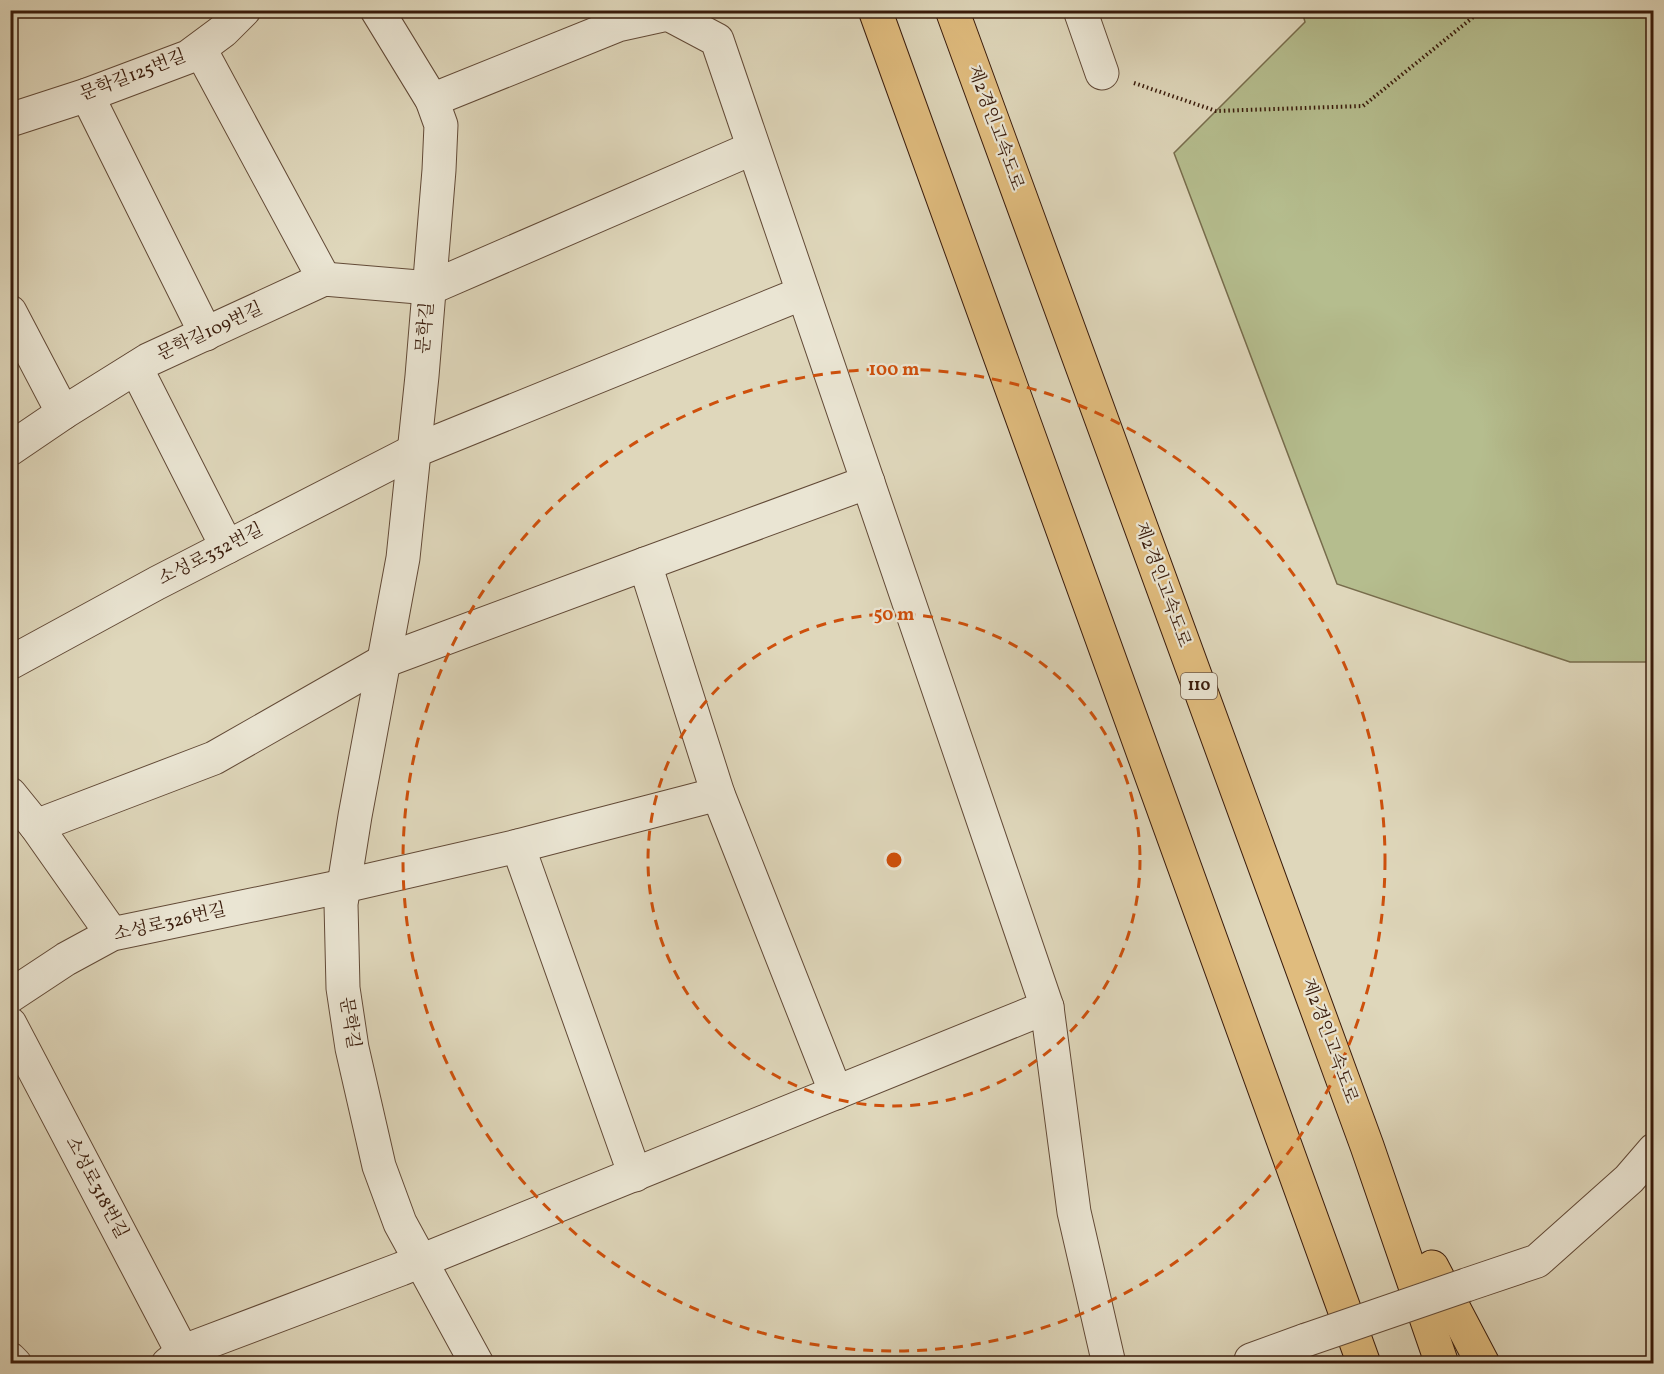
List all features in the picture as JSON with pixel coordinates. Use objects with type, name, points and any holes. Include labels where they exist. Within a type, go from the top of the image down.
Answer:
[{"type":"highway","points":[[875,10],[1364,1364]]},
{"type":"highway","name":"제2경인고속도로","points":[[952,10],[1367,1146],[1442,1364]]},
{"type":"highway","points":[[1367,1146],[1483,1364]]},
{"type":"street","name":"문학길125번길","points":[[10,120],[87,95],[188,57],[223,31],[244,10]]},
{"type":"street","name":"문학길","points":[[377,10],[432,100],[441,125],[440,171],[403,558],[341,904],[343,988],[351,1048],[379,1166],[400,1223],[477,1364]]},
{"type":"street","points":[[1080,10],[1102,73]]},
{"type":"street","points":[[432,100],[615,18],[668,14],[717,40],[1047,1008],[1074,1212],[1110,1364]]},
{"type":"street","points":[[200,49],[324,279]]},
{"type":"street","points":[[87,95],[206,334]]},
{"type":"street","points":[[430,288],[753,148]]},
{"type":"street","name":"문학길109번길","points":[[10,449],[148,360],[324,279],[430,288]]},
{"type":"street","name":"소성로332번길","points":[[10,663],[227,547],[414,451],[803,293]]},
{"type":"street","points":[[10,312],[63,413]]},
{"type":"street","points":[[136,368],[227,547]]},
{"type":"street","points":[[36,826],[214,758],[384,661],[867,482]]},
{"type":"street","points":[[645,564],[718,794],[836,1093]]},
{"type":"street","points":[[10,794],[36,826],[112,934]]},
{"type":"street","name":"소성로326번길","points":[[10,996],[66,959],[112,934],[344,886],[518,846],[718,794]]},
{"type":"street","points":[[518,846],[635,1175]]},
{"type":"street","name":"소성로318번길","points":[[10,1024],[176,1340],[182,1359],[1047,1008]]},
{"type":"street","points":[[1251,1360],[1537,1260],[1629,1179],[1653,1150]]},
{"type":"street","points":[[10,1359],[15,1364]]},
{"type":"path","points":[[1102,73],[1216,111],[1363,106],[1482,10]]},
{"type":"green space","points":[[1302,11],[1653,11],[1653,662],[1570,662],[1337,584],[1174,153],[1305,22]]}]
